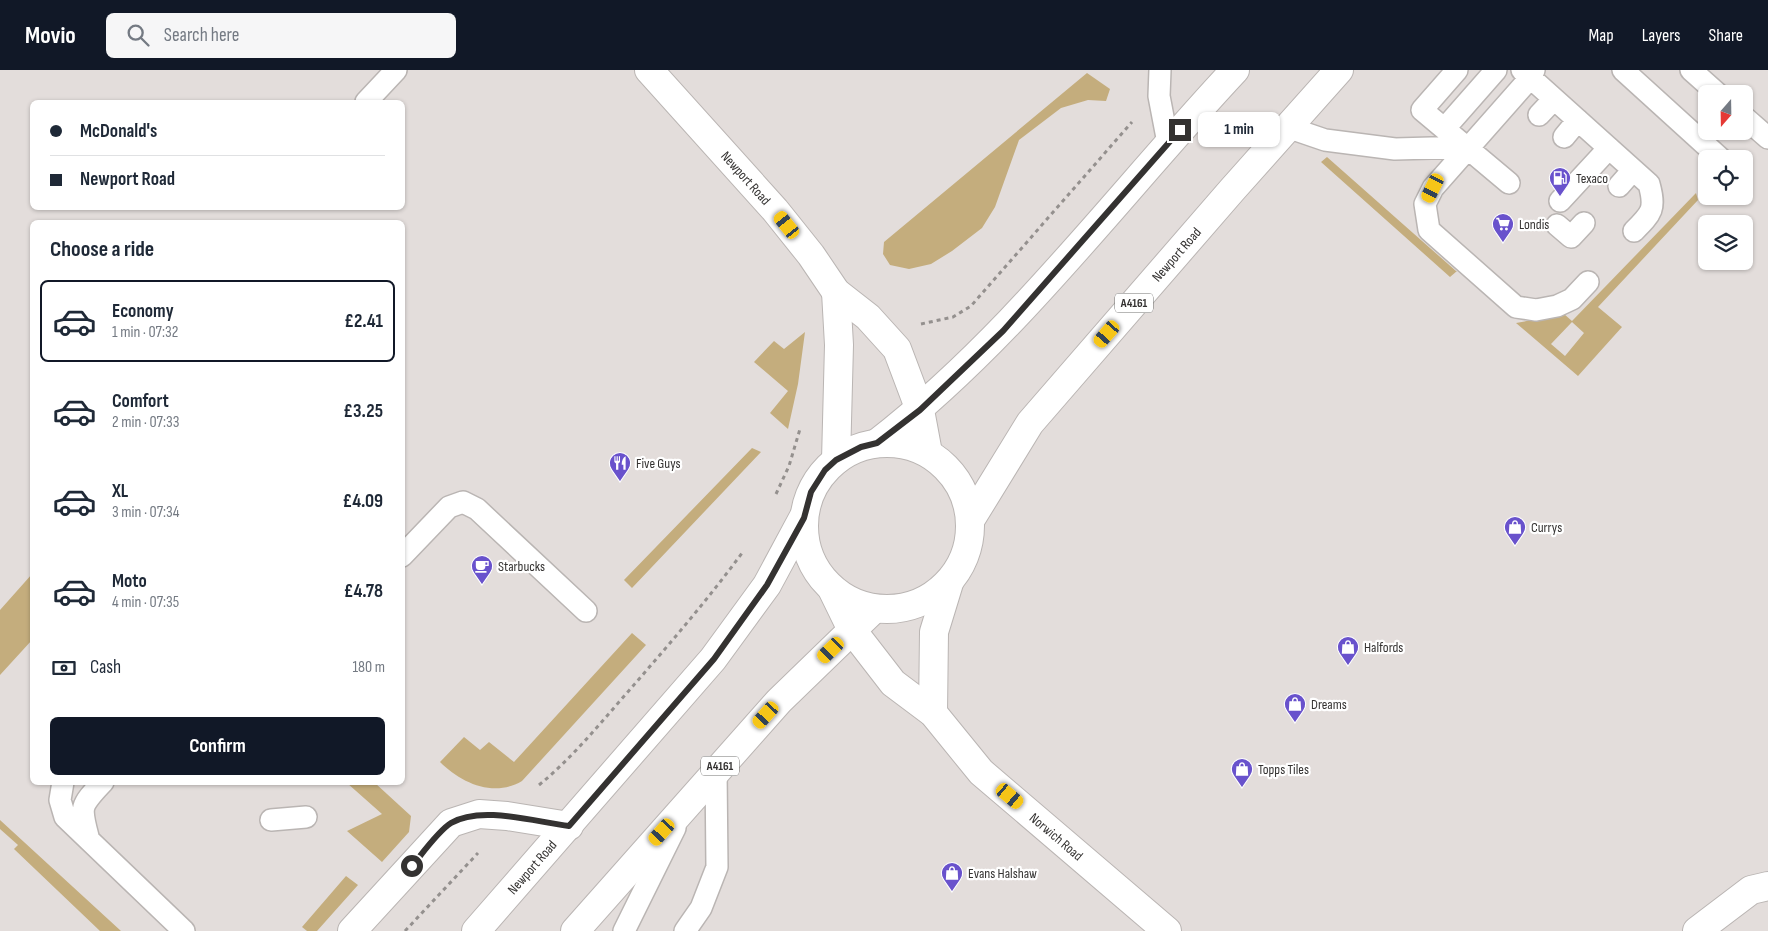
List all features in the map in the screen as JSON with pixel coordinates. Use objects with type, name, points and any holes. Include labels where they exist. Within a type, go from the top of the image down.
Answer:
[{"type":"main road","name":"Newport Road","points":[[650,70],[775,210],[811,255],[836,292],[868,317],[897,349],[920,410],[928,453]]},
{"type":"main road","name":"A4161","points":[[877,443],[920,410],[1003,331],[1168,143],[1235,70]]},
{"type":"main road","name":"Newport Road","points":[[971,519],[1030,422],[1287,127],[1340,70]]},
{"type":"main road","points":[[836,292],[839,344],[836,460]]},
{"type":"main road","name":"A4161","points":[[877,443],[903,444],[928,453],[947,468],[961,487],[971,519],[970,536],[963,561],[949,583],[931,598],[909,606],[873,610],[848,600],[832,589],[819,574],[809,557],[804,537],[804,518],[811,492],[825,470],[836,460],[861,447],[877,443]]},
{"type":"main road","name":"Newport Road","points":[[476,931],[714,659],[767,585],[804,518]]},
{"type":"main road","points":[[933,713],[934,632],[949,583]]},
{"type":"main road","name":"Norwich Road","points":[[832,589],[852,630],[893,683],[933,713],[982,772],[1167,931]]},
{"type":"main road","name":"A4161","points":[[575,931],[779,701],[873,610]]},
{"type":"main road","points":[[352,931],[451,824],[479,814],[507,816],[569,826]]},
{"type":"main road","points":[[1697,931],[1750,890],[1768,886]]},
{"type":"lane","points":[[368,100],[396,70]]},
{"type":"lane","points":[[1160,70],[1159,96],[1168,143]]},
{"type":"lane","points":[[1457,70],[1422,110],[1509,183]]},
{"type":"lane","points":[[1445,128],[1496,70]]},
{"type":"lane","points":[[1623,70],[1711,150]]},
{"type":"lane","points":[[1691,70],[1708,85]]},
{"type":"lane","points":[[1588,282],[1572,299],[1557,306],[1536,310],[1516,307],[1429,230],[1425,204],[1433,188],[1529,72],[1554,99],[1649,184],[1654,202],[1650,216],[1634,231]]},
{"type":"lane","points":[[1539,115],[1554,99]]},
{"type":"lane","points":[[1564,137],[1578,120]]},
{"type":"lane","points":[[1753,125],[1768,138]]},
{"type":"lane","points":[[1287,127],[1325,140],[1395,149],[1468,147]]},
{"type":"lane","points":[[1560,201],[1609,148]]},
{"type":"lane","points":[[1618,186],[1633,170]]},
{"type":"lane","points":[[405,553],[449,507],[463,502],[477,509],[586,611]]},
{"type":"lane","points":[[685,931],[702,908],[717,867],[716,770]]},
{"type":"lane","points":[[62,785],[60,800],[65,817],[184,931]]},
{"type":"lane","points":[[90,843],[81,812],[86,800],[100,785]]},
{"type":"lane","points":[[624,931],[687,803]]},
{"type":"lane","points":[[271,820],[306,817]]},
{"type":"path","points":[[917,329],[922,323],[953,317],[971,306],[1137,118]]},
{"type":"path","points":[[775,496],[789,466],[801,422]]},
{"type":"path","points":[[537,786],[555,772],[658,658],[747,546]]},
{"type":"path","points":[[405,931],[483,848]]},
{"type":"shaded area","points":[[1087,73],[1110,89],[1106,101],[1088,100],[1061,108],[1019,140],[995,207],[982,228],[931,264],[909,269],[890,265],[883,254],[884,242]]},
{"type":"shaded area","points":[[1327,157],[1457,271],[1450,277],[1321,162]]},
{"type":"shaded area","points":[[1696,193],[1698,200],[1598,307],[1622,327],[1578,376],[1516,323],[1564,314],[1572,321]],"holes":[[[1572,322],[1584,333],[1565,356],[1551,344]]]},
{"type":"shaded area","points":[[805,332],[798,384],[788,429],[770,413],[788,391],[754,362],[774,341],[784,349]]},
{"type":"shaded area","points":[[752,448],[761,452],[632,588],[624,580]]},
{"type":"shaded area","points":[[30,576],[30,642],[0,675],[0,610]]},
{"type":"shaded area","points":[[632,633],[646,645],[522,781],[500,788],[478,786],[448,770],[440,762],[464,737],[480,750],[489,742],[514,762]]},
{"type":"shaded area","points":[[349,785],[377,785],[411,816],[409,832],[382,862],[347,831],[382,814]]},
{"type":"shaded area","points":[[0,820],[121,931],[100,931],[14,849],[18,845],[0,829]]},
{"type":"shaded area","points":[[346,876],[358,885],[317,931],[307,931],[302,927]]},
{"type":"place","name":"Texaco","points":[[1560,197]]},
{"type":"place","name":"Londis","points":[[1503,243]]},
{"type":"place","name":"Five Guys","points":[[620,482]]},
{"type":"place","name":"Currys","points":[[1515,546]]},
{"type":"place","name":"Starbucks","points":[[482,585]]},
{"type":"place","name":"Halfords","points":[[1348,666]]},
{"type":"place","name":"Dreams","points":[[1295,723]]},
{"type":"place","name":"Topps Tiles","points":[[1242,788]]},
{"type":"place","name":"Evans Halshaw","points":[[952,892]]},
{"type":"route","points":[[412,866],[451,824],[479,814],[507,816],[569,826],[714,659],[767,585],[804,518],[811,492],[825,470],[836,460],[861,447],[877,443],[920,410],[1003,331],[1180,130]]}]
